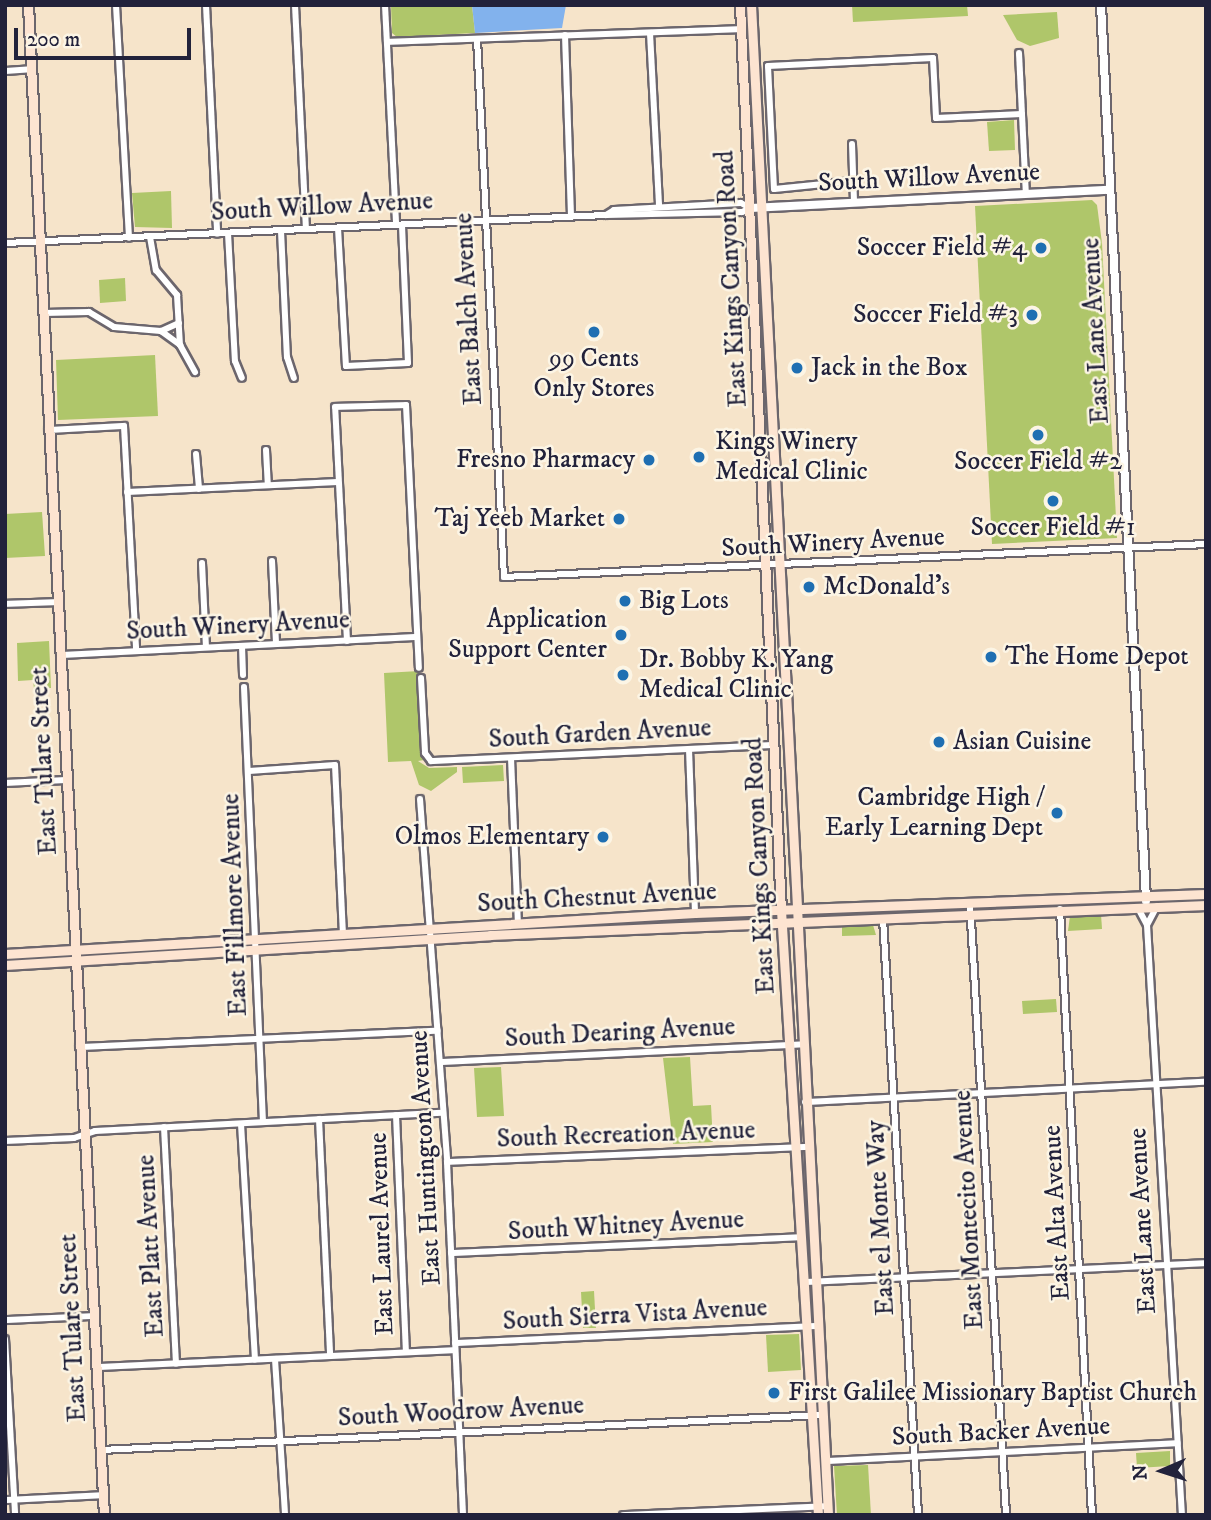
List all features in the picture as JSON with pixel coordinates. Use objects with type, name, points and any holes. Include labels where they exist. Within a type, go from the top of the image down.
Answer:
[{"type":"main road","name":"East Tulare Street","points":[[28,5],[104,1515]]},
{"type":"main road","name":"East Kings Canyon Road","points":[[740,5],[782,923],[818,1511]]},
{"type":"main road","name":"East Kings Canyon Road","points":[[751,5],[794,909],[828,1511]]},
{"type":"main road","name":"South Chestnut Avenue","points":[[5,954],[695,913],[1206,894]]},
{"type":"main road","points":[[883,918],[891,913],[923,910],[930,904]]},
{"type":"main road","name":"South Chestnut Avenue","points":[[5,965],[433,938],[1060,909],[1206,905]]},
{"type":"main road","points":[[607,918],[608,930]]},
{"type":"street","points":[[116,5],[129,238]]},
{"type":"street","points":[[206,5],[217,234]]},
{"type":"street","points":[[295,5],[306,229]]},
{"type":"street","points":[[338,228],[346,366],[372,368],[408,363],[386,5]]},
{"type":"street","name":"East Lane Avenue","points":[[1101,5],[1147,925],[1182,1515]]},
{"type":"street","points":[[387,42],[741,29]]},
{"type":"street","points":[[650,33],[659,207]]},
{"type":"street","points":[[565,35],[571,217]]},
{"type":"street","name":"East Balch Avenue","points":[[477,39],[484,221],[504,577]]},
{"type":"street","points":[[1019,53],[1026,194]]},
{"type":"street","points":[[853,181],[774,189],[768,66],[933,58],[936,118],[1022,114]]},
{"type":"street","points":[[5,71],[32,69]]},
{"type":"street","points":[[852,144],[854,202]]},
{"type":"street","name":"South Willow Avenue","points":[[606,215],[614,210],[659,207],[741,203],[750,208],[761,208],[1110,190]]},
{"type":"street","name":"South Willow Avenue","points":[[5,243],[606,215],[743,212],[750,208]]},
{"type":"street","points":[[281,230],[287,357],[294,378]]},
{"type":"street","points":[[228,233],[235,361],[242,378]]},
{"type":"street","points":[[150,237],[156,270],[177,295],[180,345]]},
{"type":"street","points":[[44,313],[89,312],[114,327],[161,331],[179,323]]},
{"type":"street","points":[[161,331],[180,345],[195,372]]},
{"type":"street","points":[[346,641],[335,407],[406,405],[419,668]]},
{"type":"street","points":[[48,430],[124,426],[136,650]]},
{"type":"street","points":[[266,450],[268,485]]},
{"type":"street","points":[[196,454],[199,488]]},
{"type":"street","points":[[127,492],[338,482]]},
{"type":"street","name":"South Winery Avenue","points":[[504,577],[1206,544]]},
{"type":"street","points":[[272,561],[276,644]]},
{"type":"street","points":[[202,563],[206,647]]},
{"type":"street","points":[[5,604],[57,602]]},
{"type":"street","name":"South Winery Avenue","points":[[60,655],[417,637]]},
{"type":"street","points":[[242,646],[243,675]]},
{"type":"street","name":"South Garden Avenue","points":[[421,678],[427,759],[511,758],[775,745]]},
{"type":"street","name":"East Fillmore Avenue","points":[[244,687],[263,1122]]},
{"type":"street","points":[[689,749],[695,913]]},
{"type":"street","points":[[511,758],[518,934]]},
{"type":"street","points":[[249,771],[335,765],[343,933]]},
{"type":"street","points":[[5,783],[66,780]]},
{"type":"street","name":"East Huntington Avenue","points":[[420,799],[424,881],[433,938],[447,1161],[463,1515]]},
{"type":"street","name":"East Montecito Avenue","points":[[970,903],[1006,1515]]},
{"type":"street","points":[[1147,907],[1147,925]]},
{"type":"street","name":"East Alta Avenue","points":[[1060,909],[1092,1515]]},
{"type":"street","name":"East el Monte Way","points":[[883,918],[918,1515]]},
{"type":"street","points":[[79,1046],[438,1031]]},
{"type":"street","name":"South Dearing Avenue","points":[[440,1062],[802,1044]]},
{"type":"street","points":[[805,1102],[983,1091],[1206,1082]]},
{"type":"street","points":[[5,1141],[164,1127],[442,1113]]},
{"type":"street","name":"East Laurel Avenue","points":[[396,1115],[406,1352]]},
{"type":"street","points":[[319,1119],[330,1356]]},
{"type":"street","points":[[241,1124],[255,1360]]},
{"type":"street","name":"East Platt Avenue","points":[[164,1127],[176,1364]]},
{"type":"street","name":"South Recreation Avenue","points":[[447,1161],[807,1147]]},
{"type":"street","name":"South Whitney Avenue","points":[[451,1253],[802,1237]]},
{"type":"street","name":"South Sierra Vista Avenue","points":[[804,1282],[1080,1266],[1206,1263]]},
{"type":"street","points":[[5,1320],[93,1316]]},
{"type":"street","name":"South Sierra Vista Avenue","points":[[97,1367],[406,1352],[455,1346],[818,1326]]},
{"type":"street","points":[[5,1339],[15,1515]]},
{"type":"street","points":[[275,1359],[285,1515]]},
{"type":"street","name":"South Woodrow Avenue","points":[[101,1450],[823,1415]]},
{"type":"street","name":"South Backer Avenue","points":[[826,1461],[914,1454],[1178,1443]]},
{"type":"street","points":[[5,1500],[103,1495]]},
{"type":"street","points":[[623,1515],[828,1511]]},
{"type":"green space","points":[[391,5],[472,5],[475,33],[397,37],[392,33]]},
{"type":"green space","points":[[852,5],[967,5],[968,16],[853,22]]},
{"type":"green space","points":[[1057,12],[1059,38],[1030,46],[1017,40],[1003,15]]},
{"type":"green space","points":[[1014,120],[1015,150],[989,151],[987,122]]},
{"type":"green space","points":[[171,191],[172,228],[135,227],[132,193]]},
{"type":"green space","points":[[1092,200],[1097,205],[1102,243],[1117,538],[992,544],[975,206]]},
{"type":"green space","points":[[125,278],[126,301],[100,303],[99,280]]},
{"type":"green space","points":[[155,355],[158,416],[58,420],[56,360]]},
{"type":"green space","points":[[42,512],[45,556],[5,558],[5,514]]},
{"type":"green space","points":[[49,641],[51,688],[34,689],[33,680],[18,681],[17,643]]},
{"type":"green space","points":[[419,671],[424,760],[418,761],[429,768],[457,767],[457,772],[431,791],[419,785],[411,761],[388,762],[384,673]]},
{"type":"green space","points":[[503,765],[504,781],[463,783],[462,767]]},
{"type":"green space","points":[[1101,914],[1102,929],[1068,931],[1070,916]]},
{"type":"green space","points":[[873,925],[876,935],[842,936],[842,927]]},
{"type":"green space","points":[[1056,999],[1057,1012],[1023,1014],[1022,1001]]},
{"type":"green space","points":[[690,1057],[693,1106],[711,1105],[713,1142],[673,1144],[663,1058]]},
{"type":"green space","points":[[501,1067],[504,1116],[477,1117],[474,1068]]},
{"type":"green space","points":[[594,1291],[596,1328],[583,1328],[581,1292]]},
{"type":"green space","points":[[799,1334],[801,1370],[768,1372],[766,1335]]},
{"type":"green space","points":[[1170,1451],[1170,1466],[1137,1468],[1136,1453]]},
{"type":"green space","points":[[868,1465],[871,1515],[837,1515],[834,1466]]},
{"type":"water","points":[[472,5],[566,5],[562,28],[475,33]]},
{"type":"place","name":"Soccer Field #4","points":[[1041,248]]},
{"type":"place","name":"Soccer Field #3","points":[[1032,315]]},
{"type":"place","name":"99 Cents Only Stores","points":[[594,332]]},
{"type":"place","name":"Jack in the Box","points":[[797,368]]},
{"type":"place","name":"Soccer Field #2","points":[[1038,435]]},
{"type":"place","name":"Kings Winery Medical Clinic","points":[[699,457]]},
{"type":"place","name":"Fresno Pharmacy","points":[[649,460]]},
{"type":"place","name":"Soccer Field #1","points":[[1053,501]]},
{"type":"place","name":"Taj Yeeb Market","points":[[619,519]]},
{"type":"place","name":"McDonald's","points":[[809,587]]},
{"type":"place","name":"Big Lots","points":[[625,601]]},
{"type":"place","name":"Application Support Center","points":[[621,635]]},
{"type":"place","name":"The Home Depot","points":[[991,657]]},
{"type":"place","name":"Dr. Bobby K. Yang Medical Clinic","points":[[623,675]]},
{"type":"place","name":"Asian Cuisine","points":[[939,742]]},
{"type":"place","name":"Cambridge High / Early Learning Dept","points":[[1057,813]]},
{"type":"place","name":"Olmos Elementary","points":[[603,837]]},
{"type":"place","name":"First Galilee Missionary Baptist Church","points":[[774,1393]]}]
